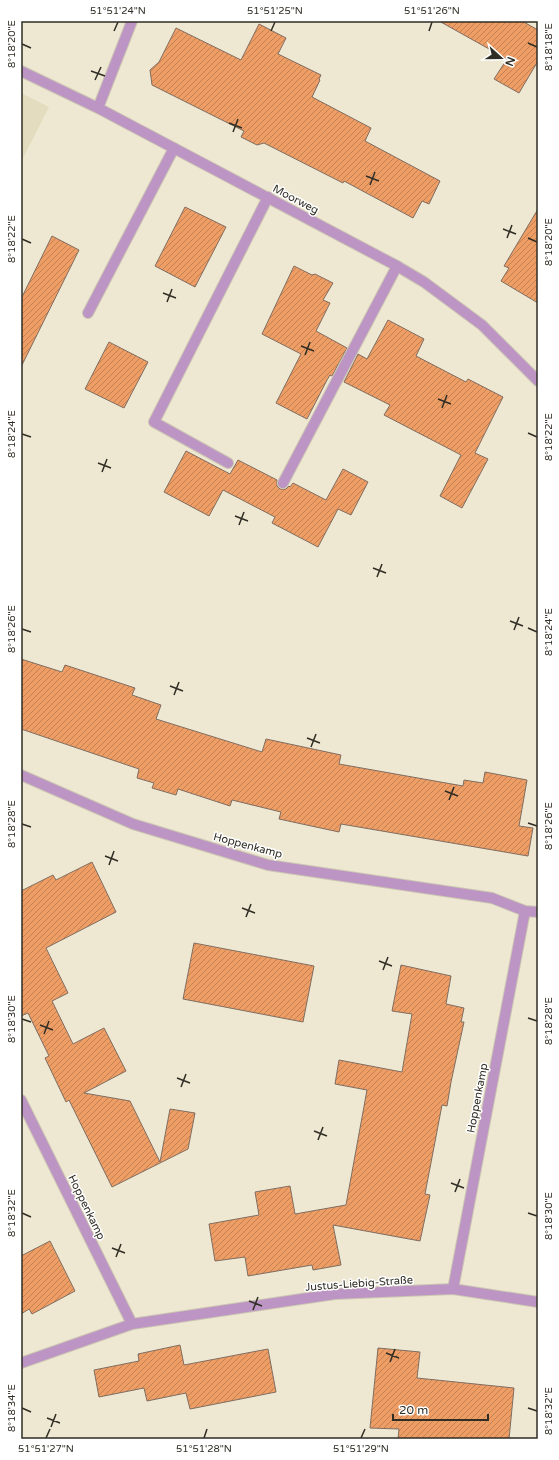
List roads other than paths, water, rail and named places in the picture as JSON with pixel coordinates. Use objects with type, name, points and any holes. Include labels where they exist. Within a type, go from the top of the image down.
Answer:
[{"type":"street","points":[[98,108],[132,21]]},
{"type":"street","name":"Moorweg","points":[[21,71],[98,108],[398,266],[424,282],[482,324],[538,381]]},
{"type":"street","points":[[88,313],[174,148]]},
{"type":"street","points":[[228,463],[154,422],[268,197]]},
{"type":"street","points":[[283,483],[398,266]]},
{"type":"street","name":"Hoppenkamp","points":[[21,775],[133,824],[268,865],[492,898],[525,911],[538,912]]},
{"type":"street","name":"Hoppenkamp","points":[[453,1289],[525,911]]},
{"type":"street","name":"Hoppenkamp","points":[[21,1100],[132,1324]]},
{"type":"street","name":"Justus-Liebig-Straße","points":[[21,1363],[132,1324],[335,1294],[453,1289],[538,1302]]}]
